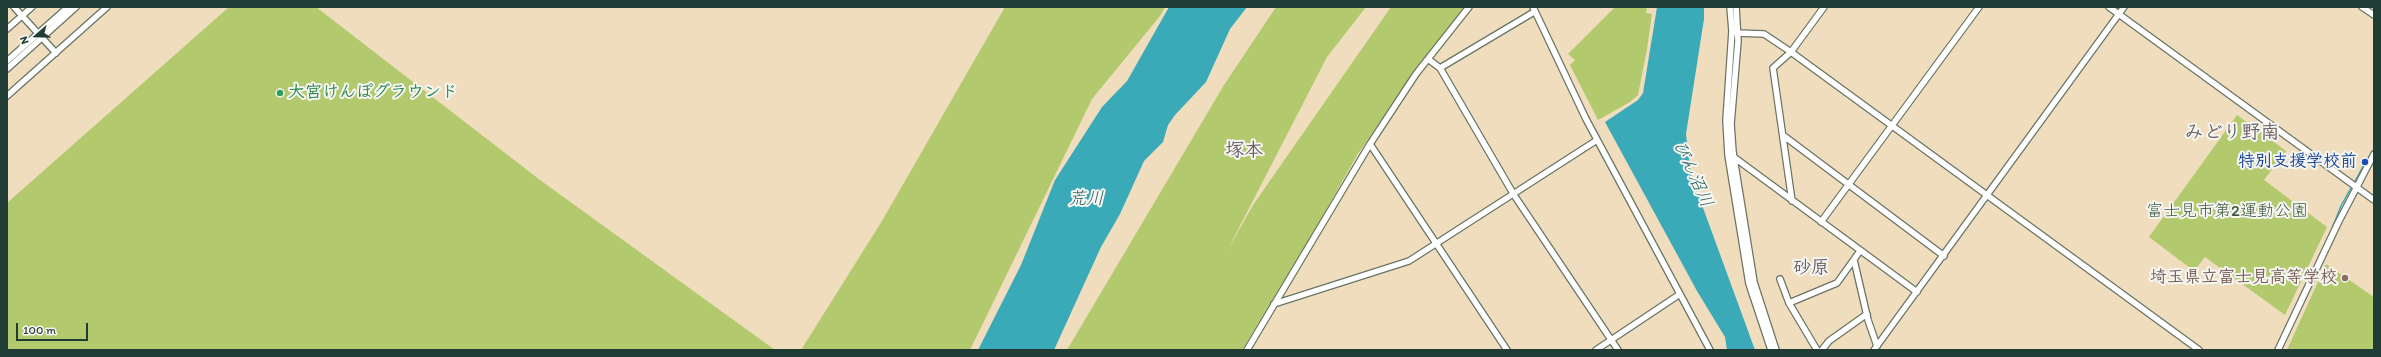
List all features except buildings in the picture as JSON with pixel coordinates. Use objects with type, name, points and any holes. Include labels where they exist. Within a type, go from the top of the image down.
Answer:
[{"type":"street","points":[[14,7],[56,53]]},
{"type":"street","points":[[7,29],[32,7]]},
{"type":"street","points":[[7,69],[68,7]]},
{"type":"street","points":[[7,61],[76,7]]},
{"type":"street","points":[[7,96],[107,7]]},
{"type":"street","points":[[1247,350],[1316,238],[1370,144],[1428,59],[1469,7]]},
{"type":"street","points":[[1730,7],[1732,31],[1726,120],[1728,154],[1749,284],[1771,350]]},
{"type":"street","points":[[1736,7],[1737,33],[1731,124],[1754,282],[1776,350]]},
{"type":"street","points":[[1792,201],[1784,136],[1773,68],[1791,52],[1824,7]]},
{"type":"street","points":[[1821,222],[1850,185],[1979,7]]},
{"type":"street","points":[[2109,7],[2374,200]]},
{"type":"street","points":[[1875,349],[2124,7]]},
{"type":"street","points":[[2362,7],[2374,16]]},
{"type":"street","points":[[1440,68],[1534,9],[1596,140],[1710,350]]},
{"type":"street","points":[[1737,33],[1764,34],[1791,52],[1891,127],[2199,350]]},
{"type":"street","points":[[1428,59],[1440,68],[1514,194],[1618,350]]},
{"type":"street","points":[[1784,136],[1942,252],[1944,256]]},
{"type":"street","points":[[1274,304],[1409,261],[1437,245],[1596,140]]},
{"type":"street","points":[[1370,144],[1507,350]]},
{"type":"street","points":[[2278,350],[2356,187],[2374,154]]},
{"type":"street","points":[[1735,158],[1916,292]]},
{"type":"street","points":[[1789,303],[1837,283],[1860,251]]},
{"type":"street","points":[[1854,260],[1875,349]]},
{"type":"street","points":[[1780,279],[1789,303],[1817,350]]},
{"type":"street","points":[[1596,350],[1680,294]]},
{"type":"street","points":[[1822,350],[1829,341],[1867,314]]},
{"type":"green space","name":"大宮けんぽグラウンド","points":[[229,7],[316,7],[540,180],[775,350],[7,350],[7,203]]},
{"type":"green space","points":[[1005,7],[1165,7],[1160,16],[1092,99],[970,350],[801,350],[882,221]]},
{"type":"green space","points":[[1276,7],[1366,7],[1327,57],[1227,251],[1253,205],[1391,7],[1465,7],[1405,85],[1356,157],[1314,231],[1242,350],[1067,350],[1224,85]]},
{"type":"green space","points":[[1615,7],[1650,7],[1647,8],[1646,13],[1652,14],[1647,49],[1638,95],[1630,102],[1598,120],[1570,65],[1575,60],[1568,54]]},
{"type":"green space","name":"富士見市第2運動公園","points":[[2237,115],[2286,151],[2264,180],[2327,227],[2285,315],[2205,257],[2194,271],[2149,237]]},
{"type":"green space","points":[[2326,264],[2374,297],[2374,350],[2287,350]]},
{"type":"water","name":"荒川","points":[[1169,7],[1247,7],[1230,29],[1206,82],[1175,115],[1168,125],[1163,142],[1144,161],[1120,214],[1101,247],[1054,350],[978,350],[1021,265],[1055,180],[1102,107],[1127,81]]},
{"type":"water","points":[[1657,7],[1704,7],[1704,19],[1686,134],[1691,175],[1755,350],[1727,350],[1725,337],[1697,291],[1605,122],[1638,100],[1643,93]]},
{"type":"waterway","points":[[7,65],[13,59]]},
{"type":"waterway","points":[[2354,183],[2366,161],[2374,151]]},
{"type":"waterway","points":[[2334,228],[2333,226],[2341,206],[2352,186]]},
{"type":"waterway","points":[[2305,300],[2336,231]]},
{"type":"waterway","points":[[2281,350],[2283,345]]},
{"type":"place","name":"大宮けんぽグラウンド","points":[[280,93]]},
{"type":"place","name":"特別支援学校前","points":[[2365,162]]},
{"type":"place","name":"埼玉県立富士見高等学校","points":[[2345,278]]},
{"type":"district","name":"みどり野南","points":[[2232,133]]},
{"type":"district","name":"塚本","points":[[1244,151]]},
{"type":"district","name":"砂原","points":[[1811,268]]},
{"type":"water label","name":"びん沼川","points":[[1692,174]]}]
